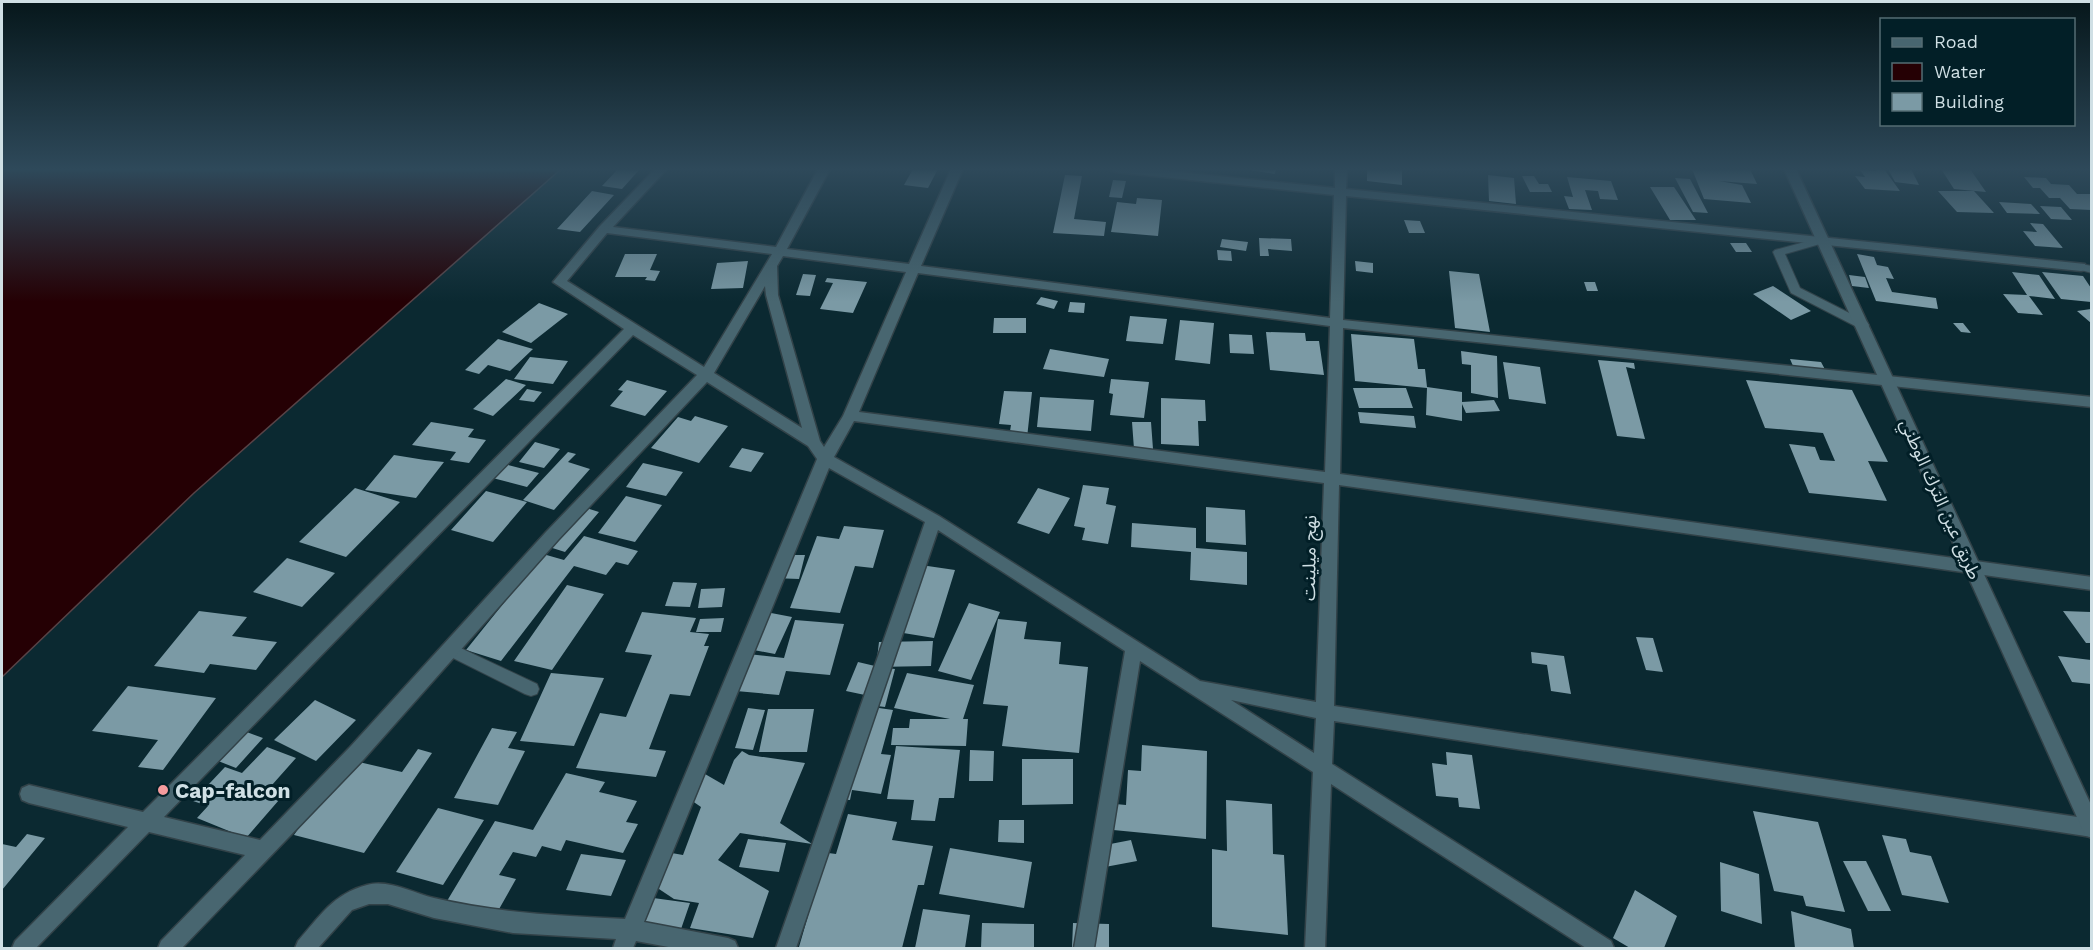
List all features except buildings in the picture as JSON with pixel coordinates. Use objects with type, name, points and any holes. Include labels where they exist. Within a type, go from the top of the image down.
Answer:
[{"type":"street","points":[[619,213],[559,282],[813,442]]},
{"type":"street","points":[[168,948],[357,753],[552,536],[706,374],[800,213]]},
{"type":"street","points":[[626,939],[825,459],[850,416],[937,213]]},
{"type":"street","name":"نهج ميلينت","points":[[1316,948],[1321,768],[1326,712],[1339,213]]},
{"type":"street","points":[[1555,213],[2086,268]]},
{"type":"street","name":"طريق عين الترك الوطني","points":[[1811,213],[1890,383],[1971,568],[2091,829]]},
{"type":"street","points":[[604,229],[1336,323],[1890,383],[2091,402]]},
{"type":"street","points":[[771,266],[772,295],[813,442],[825,459],[934,520],[1604,948]]},
{"type":"street","points":[[22,948],[632,328]]},
{"type":"street","points":[[850,416],[1331,478],[2091,584]]},
{"type":"street","points":[[786,948],[934,520]]},
{"type":"street","points":[[1084,948],[1134,648]]},
{"type":"street","points":[[1194,686],[1326,712],[2091,829]]},
{"type":"street","points":[[29,795],[263,850]]},
{"type":"street","points":[[305,948],[345,903],[369,894],[388,894],[434,908],[513,923],[626,939],[728,948]]},
{"type":"lane","points":[[1823,240],[1779,252],[1795,290],[1863,325]]},
{"type":"lane","points":[[450,649],[531,689]]},
{"type":"water","points":[[2,213],[511,213],[194,493],[2,677]]},
{"type":"place","name":"Cap-falcon","points":[[163,790]]}]
